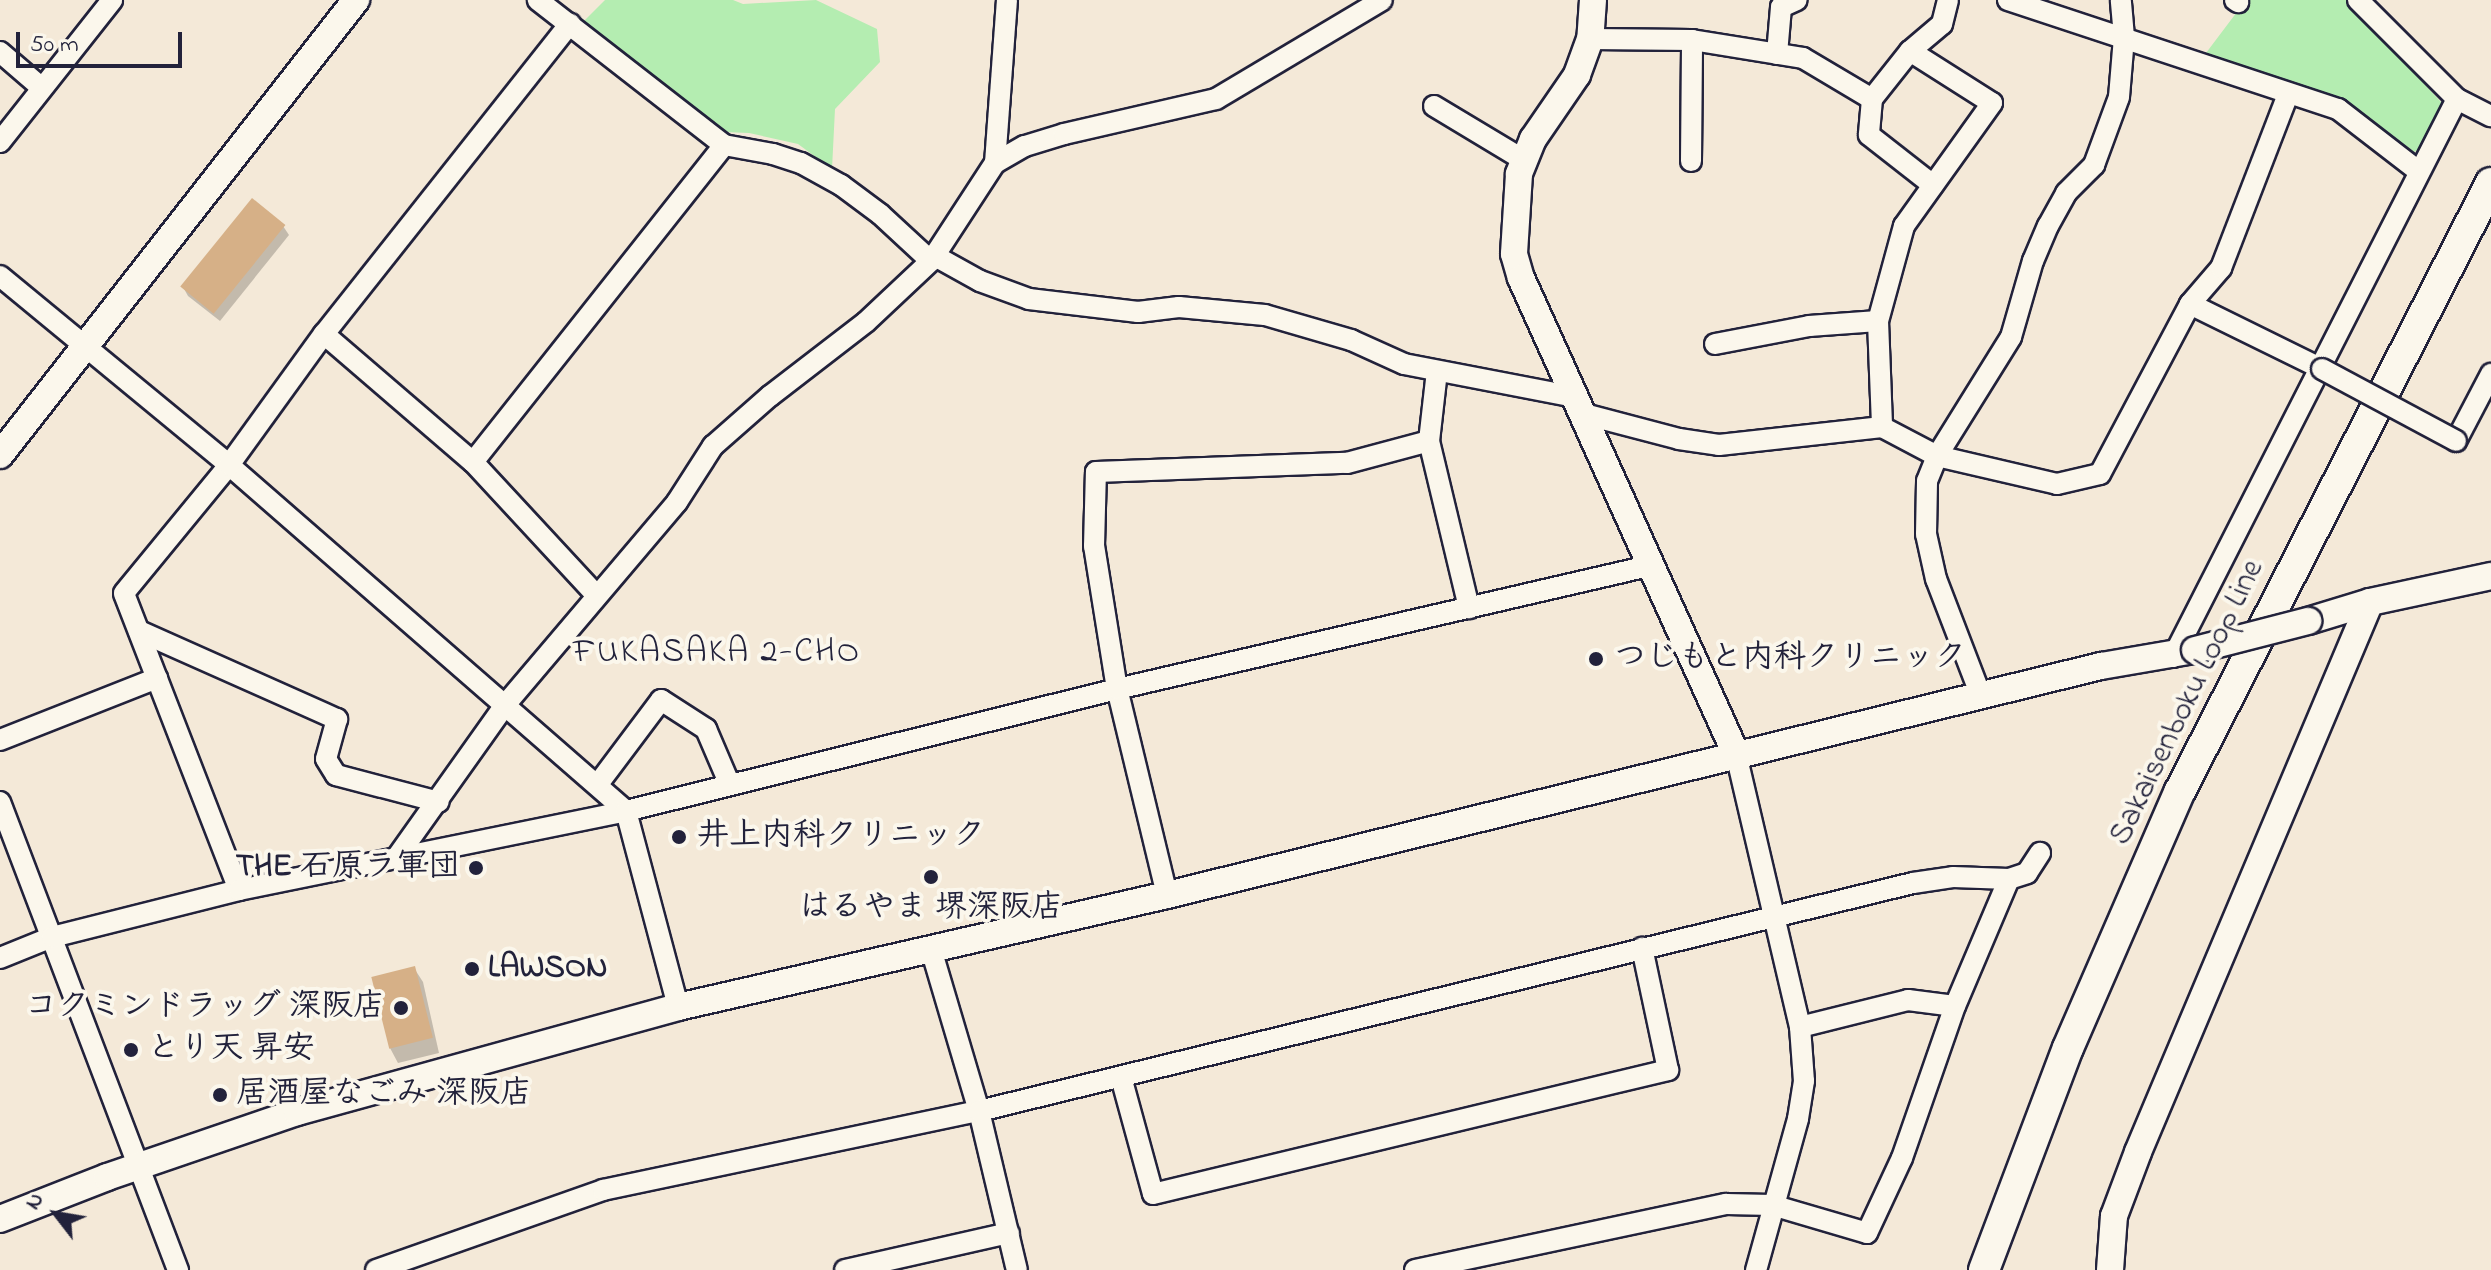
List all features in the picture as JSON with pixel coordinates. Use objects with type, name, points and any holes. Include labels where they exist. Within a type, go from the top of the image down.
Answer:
[{"type":"main road","name":"Sakaisenboku Loop Line","points":[[1984,1270],[2068,1048],[2180,791],[2491,183]]},
{"type":"street","points":[[0,142],[112,0]]},
{"type":"street","points":[[0,455],[356,0]]},
{"type":"street","points":[[538,0],[724,145],[801,163],[841,185],[933,258],[980,281],[1029,299],[1123,311],[1179,307],[1265,315],[1313,327],[1404,364],[1580,406],[1679,439],[1719,445],[1882,427],[1937,456],[2057,484],[2100,474],[2190,304],[2221,268],[2288,94]]},
{"type":"street","points":[[995,163],[1007,0]]},
{"type":"street","points":[[397,857],[505,705],[677,502],[713,446],[770,396],[866,322],[933,258],[995,163],[1025,146],[1064,134],[1216,99],[1382,0]]},
{"type":"street","points":[[1593,0],[1590,39],[1577,75],[1533,139],[1524,160],[1516,199],[1514,254],[1521,278],[1736,754],[1800,1027],[1804,1081],[1798,1119],[1756,1270]]},
{"type":"street","points":[[1777,54],[1781,7],[1797,0]]},
{"type":"street","points":[[1933,185],[1869,135],[1872,99],[1910,51],[1942,24],[1948,0]]},
{"type":"street","points":[[2008,0],[2338,109],[2417,170]]},
{"type":"street","points":[[1981,696],[1936,579],[1926,534],[1927,481],[1937,456],[2011,337],[2033,261],[2048,226],[2066,193],[2094,165],[2119,97],[2124,37],[2121,0]]},
{"type":"street","points":[[2358,0],[2457,99],[2491,116]]},
{"type":"street","points":[[239,890],[124,593],[229,465],[324,334],[570,24]]},
{"type":"street","points":[[1590,39],[1692,40],[1803,58],[1872,99]]},
{"type":"street","points":[[1691,161],[1692,40]]},
{"type":"street","points":[[1882,427],[1878,321],[1904,226],[1992,103],[1910,51]]},
{"type":"street","points":[[0,52],[42,88]]},
{"type":"street","points":[[2184,653],[2417,170],[2457,99]]},
{"type":"street","points":[[1434,106],[1524,160]]},
{"type":"street","points":[[473,462],[724,145]]},
{"type":"street","points":[[0,276],[229,465],[626,811],[678,1007]]},
{"type":"street","points":[[2190,304],[2322,369],[2456,441],[2491,374]]},
{"type":"street","points":[[1715,344],[1809,326],[1878,321]]},
{"type":"street","points":[[324,334],[473,462],[596,595]]},
{"type":"street","points":[[1437,371],[1429,441],[1469,608]]},
{"type":"street","points":[[1167,895],[1117,689],[1094,546],[1096,472],[1347,463],[1429,441]]},
{"type":"street","points":[[0,958],[52,937],[239,890],[626,811],[1117,689],[1653,565]]},
{"type":"street","points":[[0,1219],[139,1166],[297,1112],[678,1007],[1167,895],[2101,666],[2184,653],[2370,602],[2491,576]]},
{"type":"street","points":[[2110,1270],[2114,1216],[2138,1152],[2370,602]]},
{"type":"street","points":[[139,631],[337,719],[326,759],[336,775],[439,802]]},
{"type":"street","points":[[0,740],[157,678]]},
{"type":"street","points":[[598,784],[661,700],[706,729],[730,785]]},
{"type":"street","points":[[0,802],[178,1270]]},
{"type":"street","points":[[376,1270],[603,1190],[979,1111],[1913,883],[1953,877],[2009,879],[2027,873],[2040,853]]},
{"type":"street","points":[[1415,1270],[1726,1204],[1772,1205],[1867,1233],[1902,1158],[1955,1006],[2009,879]]},
{"type":"street","points":[[1121,1077],[1153,1194],[1668,1070],[1642,948]]},
{"type":"street","points":[[931,949],[979,1111],[1017,1270]]},
{"type":"street","points":[[1800,1027],[1908,1000],[1955,1006]]},
{"type":"street","points":[[845,1270],[1009,1233]]},
{"type":"green space","points":[[605,0],[733,0],[743,4],[816,0],[877,29],[880,62],[835,109],[832,169],[798,144],[749,133],[725,132],[584,21]]},
{"type":"green space","points":[[2246,0],[2346,0],[2441,102],[2442,112],[2422,148],[2414,152],[2345,100],[2206,53]]},
{"type":"building","points":[[252,198],[285,225],[214,314],[180,287]]},
{"type":"building","points":[[415,966],[433,1038],[389,1049],[371,977]]},
{"type":"place","name":"つじもと内科クリニック","points":[[1596,659]]},
{"type":"place","name":"井上内科クリニック","points":[[679,837]]},
{"type":"place","name":"THE 石原ラ軍団","points":[[476,868]]},
{"type":"place","name":"はるやま 堺深阪店","points":[[931,877]]},
{"type":"place","name":"LAWSON","points":[[472,969]]},
{"type":"place","name":"コクミンドラッグ 深阪店","points":[[401,1008]]},
{"type":"place","name":"とり天 昇安","points":[[131,1050]]},
{"type":"place","name":"居酒屋なごみ 深阪店","points":[[220,1095]]},
{"type":"district","name":"FUKASAKA 2-CHO","points":[[717,654]]}]
